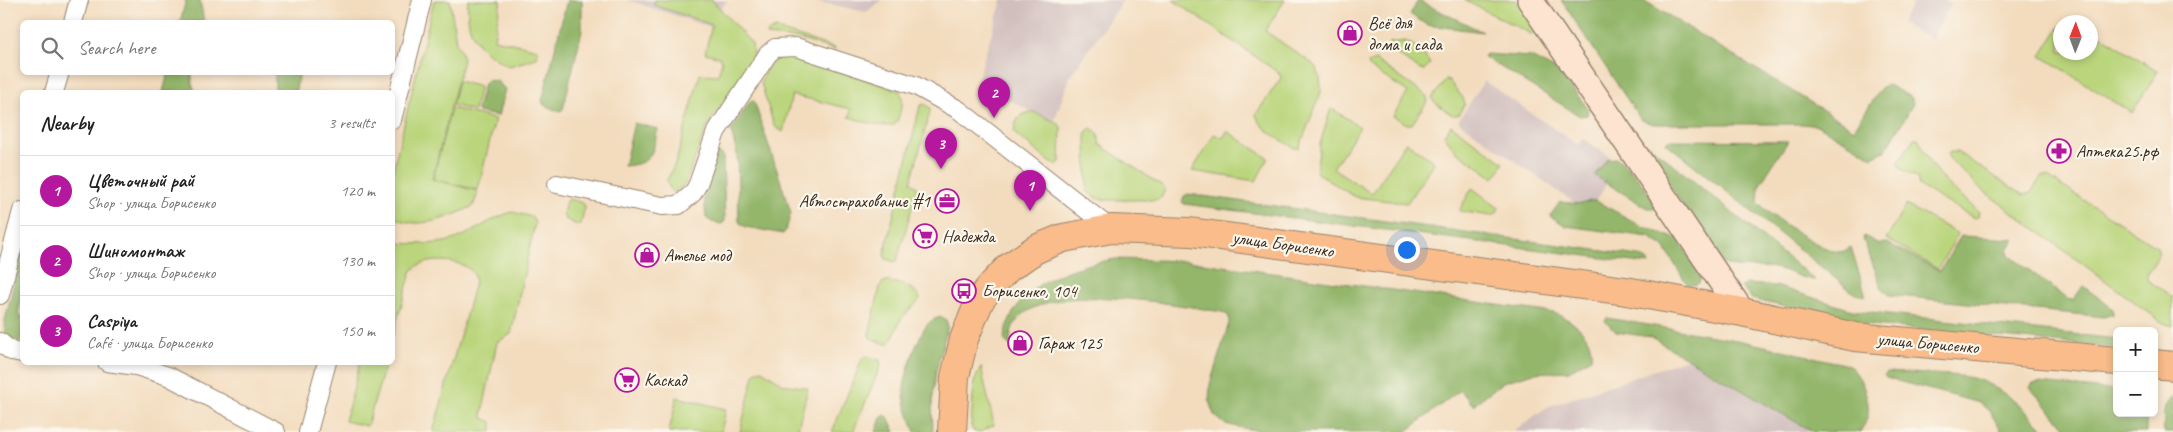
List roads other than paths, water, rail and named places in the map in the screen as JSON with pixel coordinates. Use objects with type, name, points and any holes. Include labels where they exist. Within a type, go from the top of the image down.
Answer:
[{"type":"main road","points":[[1530,0],[1742,312]]},
{"type":"main road","name":"улица Борисенко","points":[[952,432],[955,376],[964,339],[980,300],[1008,268],[1036,249],[1063,238],[1111,229],[1190,232],[1626,292],[1742,312],[1854,337],[2113,361]]},
{"type":"main road","points":[[2158,364],[2173,366]]},
{"type":"street","points":[[74,20],[80,0]]},
{"type":"street","points":[[395,108],[422,0]]},
{"type":"street","points":[[557,184],[662,206],[679,205],[693,194],[716,132],[768,54],[774,48],[796,47],[916,86],[940,98],[959,110],[1111,229]]},
{"type":"street","points":[[55,90],[59,75]]},
{"type":"street","points":[[0,296],[20,220]]},
{"type":"street","points":[[0,342],[11,351],[20,353]]},
{"type":"street","points":[[129,365],[168,376],[276,432]]},
{"type":"street","points":[[308,432],[326,365]]},
{"type":"place","name":"Всё для дома и сада","points":[[1350,33]]},
{"type":"place","name":"Шиномонтаж","points":[[994,118]]},
{"type":"place","name":"Аптека25.рф","points":[[2059,151]]},
{"type":"place","name":"Caspiya","points":[[941,169]]},
{"type":"place","name":"Автострахование #1","points":[[947,201]]},
{"type":"place","name":"Цветочный рай","points":[[1030,211]]},
{"type":"place","name":"Надежда","points":[[925,236]]},
{"type":"place","name":"Ателье мод","points":[[647,255]]},
{"type":"place","name":"Борисенко, 104","points":[[964,291]]},
{"type":"place","name":"Гараж 125","points":[[1020,343]]},
{"type":"place","name":"Каскад","points":[[627,380]]}]
